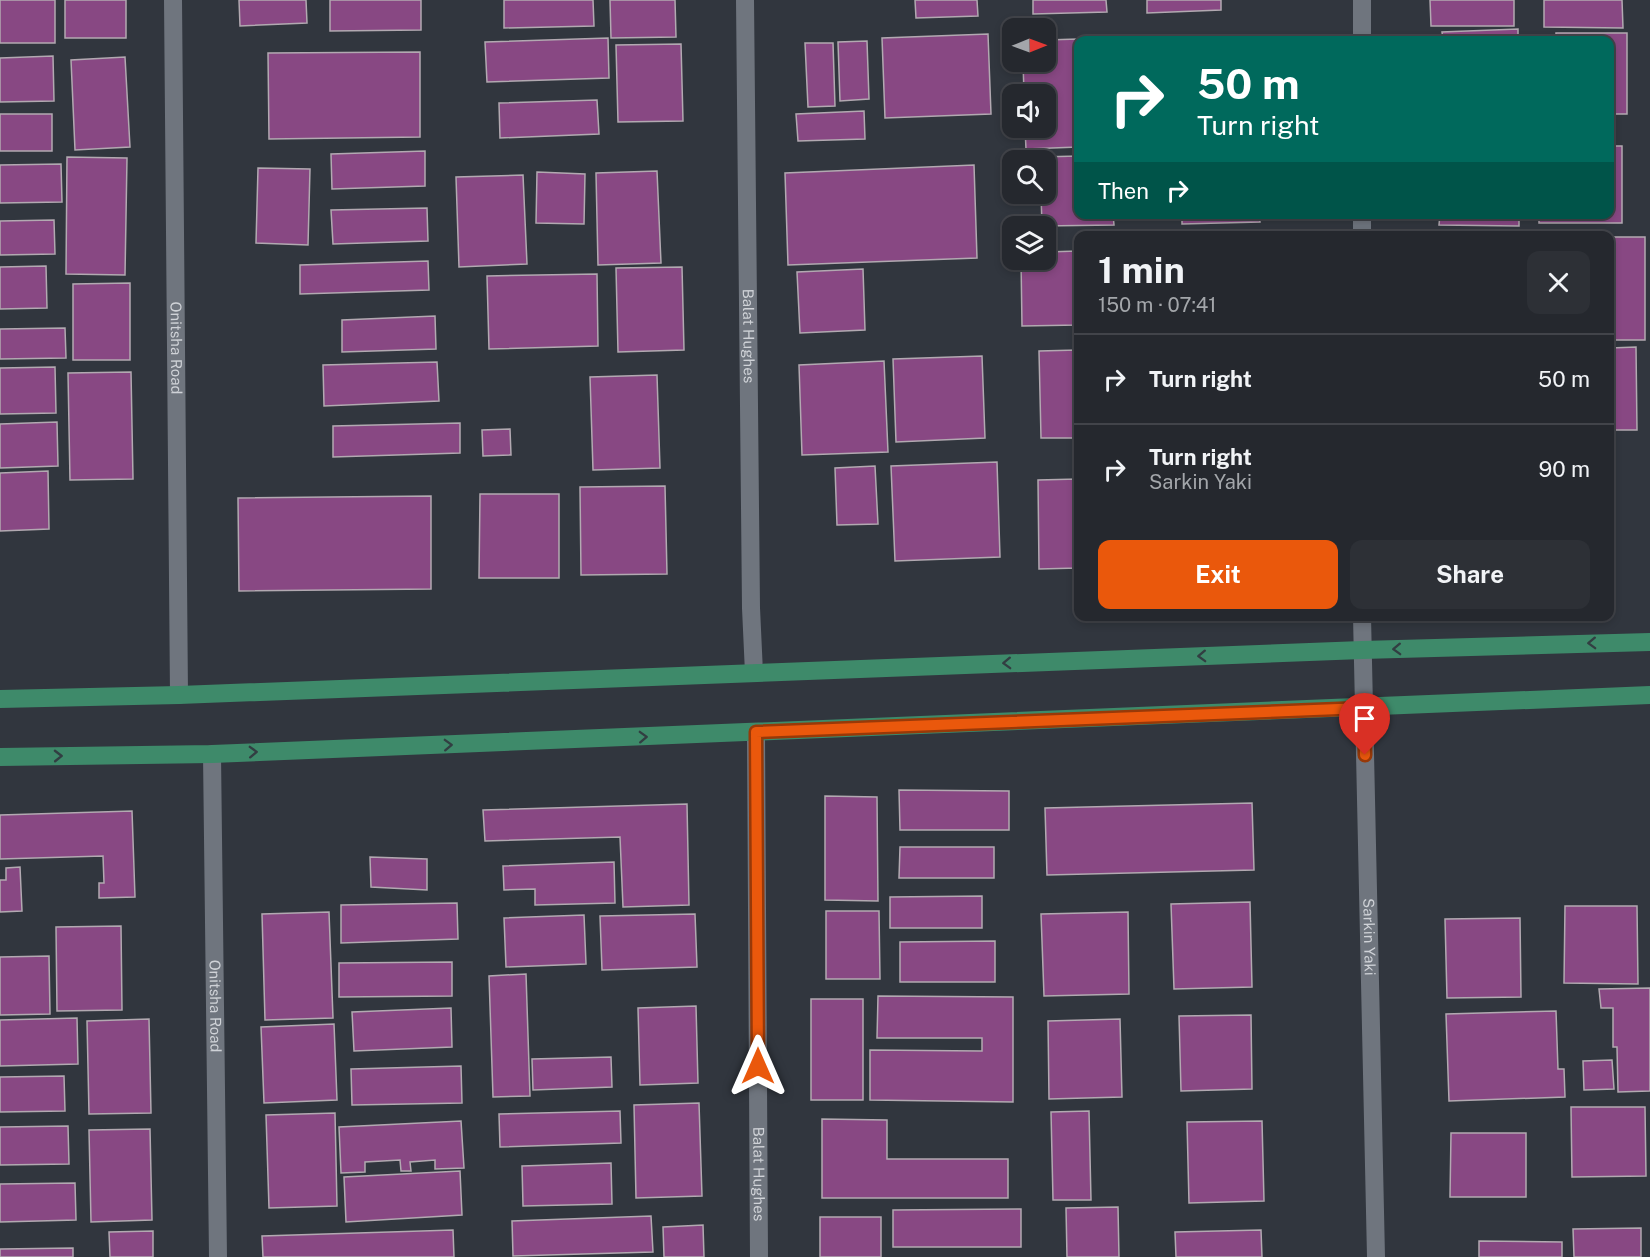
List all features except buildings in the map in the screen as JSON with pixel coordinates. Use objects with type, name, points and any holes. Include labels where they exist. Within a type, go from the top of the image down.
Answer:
[{"type":"main road","points":[[0,699],[178,695],[1362,650],[1650,642]]},
{"type":"main road","points":[[0,757],[212,754],[1650,695]]},
{"type":"street","name":"Onitsha Road","points":[[173,0],[178,695]]},
{"type":"street","name":"Balat Hughes","points":[[745,0],[751,608],[754,673]]},
{"type":"street","points":[[1362,0],[1362,36]]},
{"type":"street","name":"Sarkin Yaki","points":[[1362,621],[1376,1257]]},
{"type":"street","name":"Balat Hughes","points":[[756,732],[759,1257]]},
{"type":"street","name":"Onitsha Road","points":[[212,754],[218,1257]]},
{"type":"route","points":[[758,1066],[756,732],[1364,708],[1365,755]]}]
